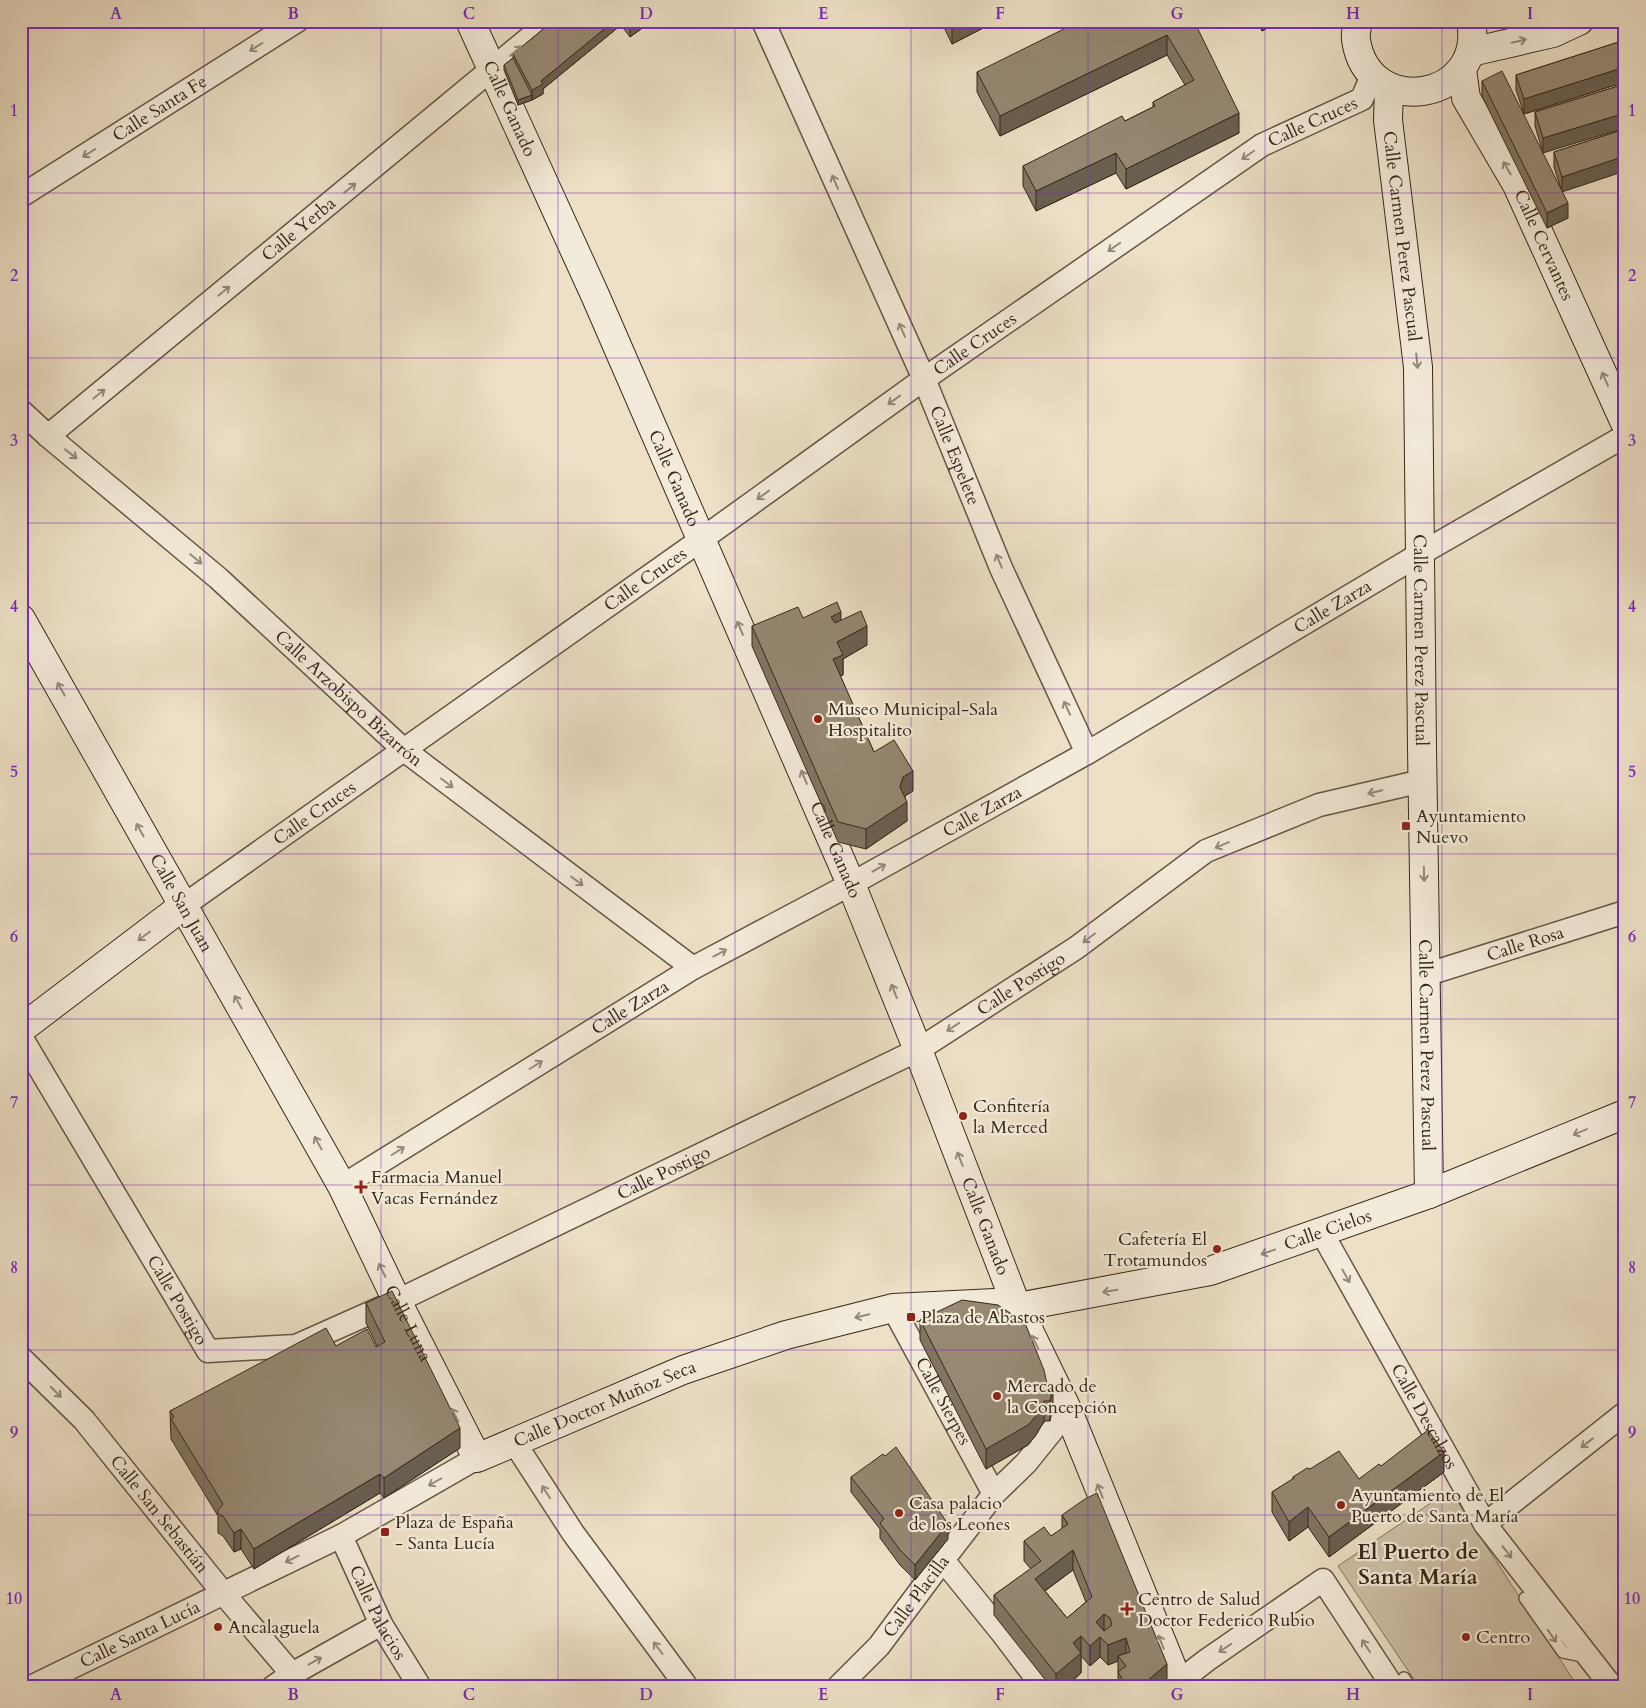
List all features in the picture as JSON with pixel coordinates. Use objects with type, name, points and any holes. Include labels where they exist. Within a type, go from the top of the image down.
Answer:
[{"type":"street","name":"Calle Santa Fe","points":[[21,196],[297,21]]},
{"type":"street","name":"Calle Ganado","points":[[470,21],[595,295],[851,884],[918,1050],[1016,1305],[1068,1411],[1176,1685]]},
{"type":"street","name":"Calle Yerba","points":[[48,436],[492,71],[550,21]]},
{"type":"street","name":"Calle Espelete","points":[[763,21],[924,379],[1001,568],[1087,753]]},
{"type":"street","points":[[1358,21],[1356,39],[1361,58],[1381,81],[1408,92],[1428,92],[1447,84],[1466,61],[1553,33],[1579,21]]},
{"type":"street","name":"Calle Cervantes","points":[[1472,21],[1474,33],[1466,61],[1466,98],[1517,185],[1625,424]]},
{"type":"street","name":"Calle Cruces","points":[[21,1029],[183,906],[702,540],[924,379],[1262,145],[1362,99],[1381,81]]},
{"type":"street","name":"Calle Carmen Perez Pascual","points":[[1381,81],[1388,120],[1418,367],[1422,781],[1429,1194]]},
{"type":"street","name":"Calle Arzobispo Bizarrón","points":[[21,411],[48,436],[218,578],[404,750],[693,968]]},
{"type":"street","name":"Calle Zarza","points":[[342,1186],[693,968],[851,884],[1087,753],[1420,554],[1625,436]]},
{"type":"street","name":"Calle San Juan","points":[[21,619],[342,1186]]},
{"type":"street","name":"Calle Postigo","points":[[21,1037],[208,1351],[296,1346],[397,1301],[918,1050],[1076,948],[1206,851],[1318,805],[1422,781]]},
{"type":"street","name":"Calle Rosa","points":[[1425,975],[1625,912]]},
{"type":"street","name":"Calle Cielos","points":[[1016,1305],[1210,1271],[1429,1194],[1625,1114]]},
{"type":"street","name":"Calle Luna","points":[[342,1186],[397,1301],[477,1458]]},
{"type":"street","name":"Calle Descalzos","points":[[1322,1233],[1485,1524],[1612,1687]]},
{"type":"street","name":"Calle Doctor Muñoz Seca","points":[[223,1593],[341,1536],[477,1458],[683,1370],[786,1335],[894,1308],[1016,1305]]},
{"type":"street","name":"Calle Sierpes","points":[[894,1308],[994,1494]]},
{"type":"street","name":"Calle San Sebastián","points":[[21,1358],[84,1420],[223,1593],[292,1674]]},
{"type":"street","name":"Calle Placilla","points":[[838,1687],[879,1646],[994,1494],[1026,1463],[1068,1411]]},
{"type":"street","points":[[1485,1524],[1625,1413]]},
{"type":"street","points":[[514,1442],[573,1533],[688,1687]]},
{"type":"street","name":"Calle Palacios","points":[[341,1536],[381,1624],[420,1687]]},
{"type":"street","points":[[943,1560],[1043,1687]]},
{"type":"street","points":[[1176,1685],[1323,1580],[1402,1684]]},
{"type":"street","name":"Calle Santa Lucía","points":[[31,1687],[223,1593]]},
{"type":"street","points":[[273,1687],[292,1674],[381,1624]]},
{"type":"lane","points":[[1525,1598],[1562,1652],[1589,1658]]},
{"type":"shaded area","points":[[1450,1490],[1578,1687],[1419,1687],[1338,1566]]},
{"type":"building","points":[[553,21],[614,21],[541,81],[543,84],[532,90],[513,54]]},
{"type":"building","points":[[626,21],[638,21],[630,27]]},
{"type":"building","points":[[1080,21],[1194,21],[1239,113],[1126,169],[1116,153],[1036,191],[1023,166],[1122,116],[1125,121],[1155,106],[1153,102],[1194,80],[1167,35],[1000,116],[977,72]]},
{"type":"building","points":[[1625,40],[1625,67],[1524,99],[1516,75]]},
{"type":"building","points":[[513,58],[532,95],[518,100],[504,65]]},
{"type":"building","points":[[1502,71],[1568,203],[1547,213],[1482,81]]},
{"type":"building","points":[[1625,84],[1625,113],[1543,138],[1535,112]]},
{"type":"building","points":[[1625,129],[1625,156],[1562,177],[1554,152]]},
{"type":"building","name":"Museo Municipal-Sala Hospitalito","points":[[837,602],[841,612],[831,617],[835,623],[861,611],[867,626],[837,642],[843,655],[833,659],[874,752],[894,740],[913,771],[903,777],[900,787],[907,802],[866,829],[838,822],[752,626],[798,607],[803,618]]},
{"type":"building","points":[[392,1291],[460,1428],[384,1478],[380,1474],[254,1549],[241,1529],[234,1533],[223,1516],[218,1514],[218,1510],[223,1504],[171,1419],[174,1417],[170,1411],[326,1328],[336,1346],[367,1329],[376,1347],[385,1342],[366,1303]]},
{"type":"building","name":"Mercado de la Concepción","points":[[962,1300],[998,1305],[1025,1323],[1044,1370],[1047,1384],[1053,1384],[1050,1401],[1044,1401],[1036,1416],[1028,1425],[986,1449],[920,1320]]},
{"type":"building","points":[[1428,1430],[1444,1452],[1329,1537],[1308,1507],[1289,1522],[1272,1492],[1307,1468],[1310,1469],[1339,1451],[1359,1479],[1379,1464],[1381,1466]]},
{"type":"building","name":"Casa palacio de los Leones","points":[[896,1447],[948,1524],[915,1565],[900,1550],[880,1523],[884,1519],[851,1477]]},
{"type":"building","points":[[1097,1493],[1167,1664],[1140,1687],[1127,1687],[1118,1672],[1126,1666],[1118,1656],[1130,1652],[1126,1638],[1108,1645],[1100,1637],[1090,1646],[1081,1636],[1073,1643],[1081,1653],[1056,1674],[994,1595],[1041,1561],[1024,1541],[1044,1527],[1051,1536],[1068,1524],[1062,1515]],"holes":[[[1073,1550],[1092,1597],[1067,1618],[1035,1579]],[[1104,1614],[1110,1618],[1112,1625],[1104,1631],[1096,1622]]]},
{"type":"place","name":"Museo Municipal-Sala Hospitalito","points":[[818,719]]},
{"type":"place","name":"Ayuntamiento Nuevo","points":[[1406,826]]},
{"type":"place","name":"Confitería la Merced","points":[[963,1116]]},
{"type":"place","name":"Farmacia Manuel Vacas Fernández","points":[[361,1187]]},
{"type":"place","name":"Cafetería El Trotamundos","points":[[1217,1249]]},
{"type":"place","name":"Plaza de Abastos","points":[[911,1317]]},
{"type":"place","name":"Mercado de la Concepción","points":[[997,1396]]},
{"type":"place","name":"Ayuntamiento de El Puerto de Santa María","points":[[1341,1505]]},
{"type":"place","name":"Casa palacio de los Leones","points":[[899,1513]]},
{"type":"place","name":"Plaza de España - Santa Lucía","points":[[385,1532]]},
{"type":"place","name":"Centro de Salud Doctor Federico Rubio","points":[[1127,1609]]},
{"type":"place","name":"Ancalaguela","points":[[218,1627]]},
{"type":"place","name":"Centro","points":[[1466,1637]]},
{"type":"district","name":"El Puerto de Santa María","points":[[1418,1564]]}]
